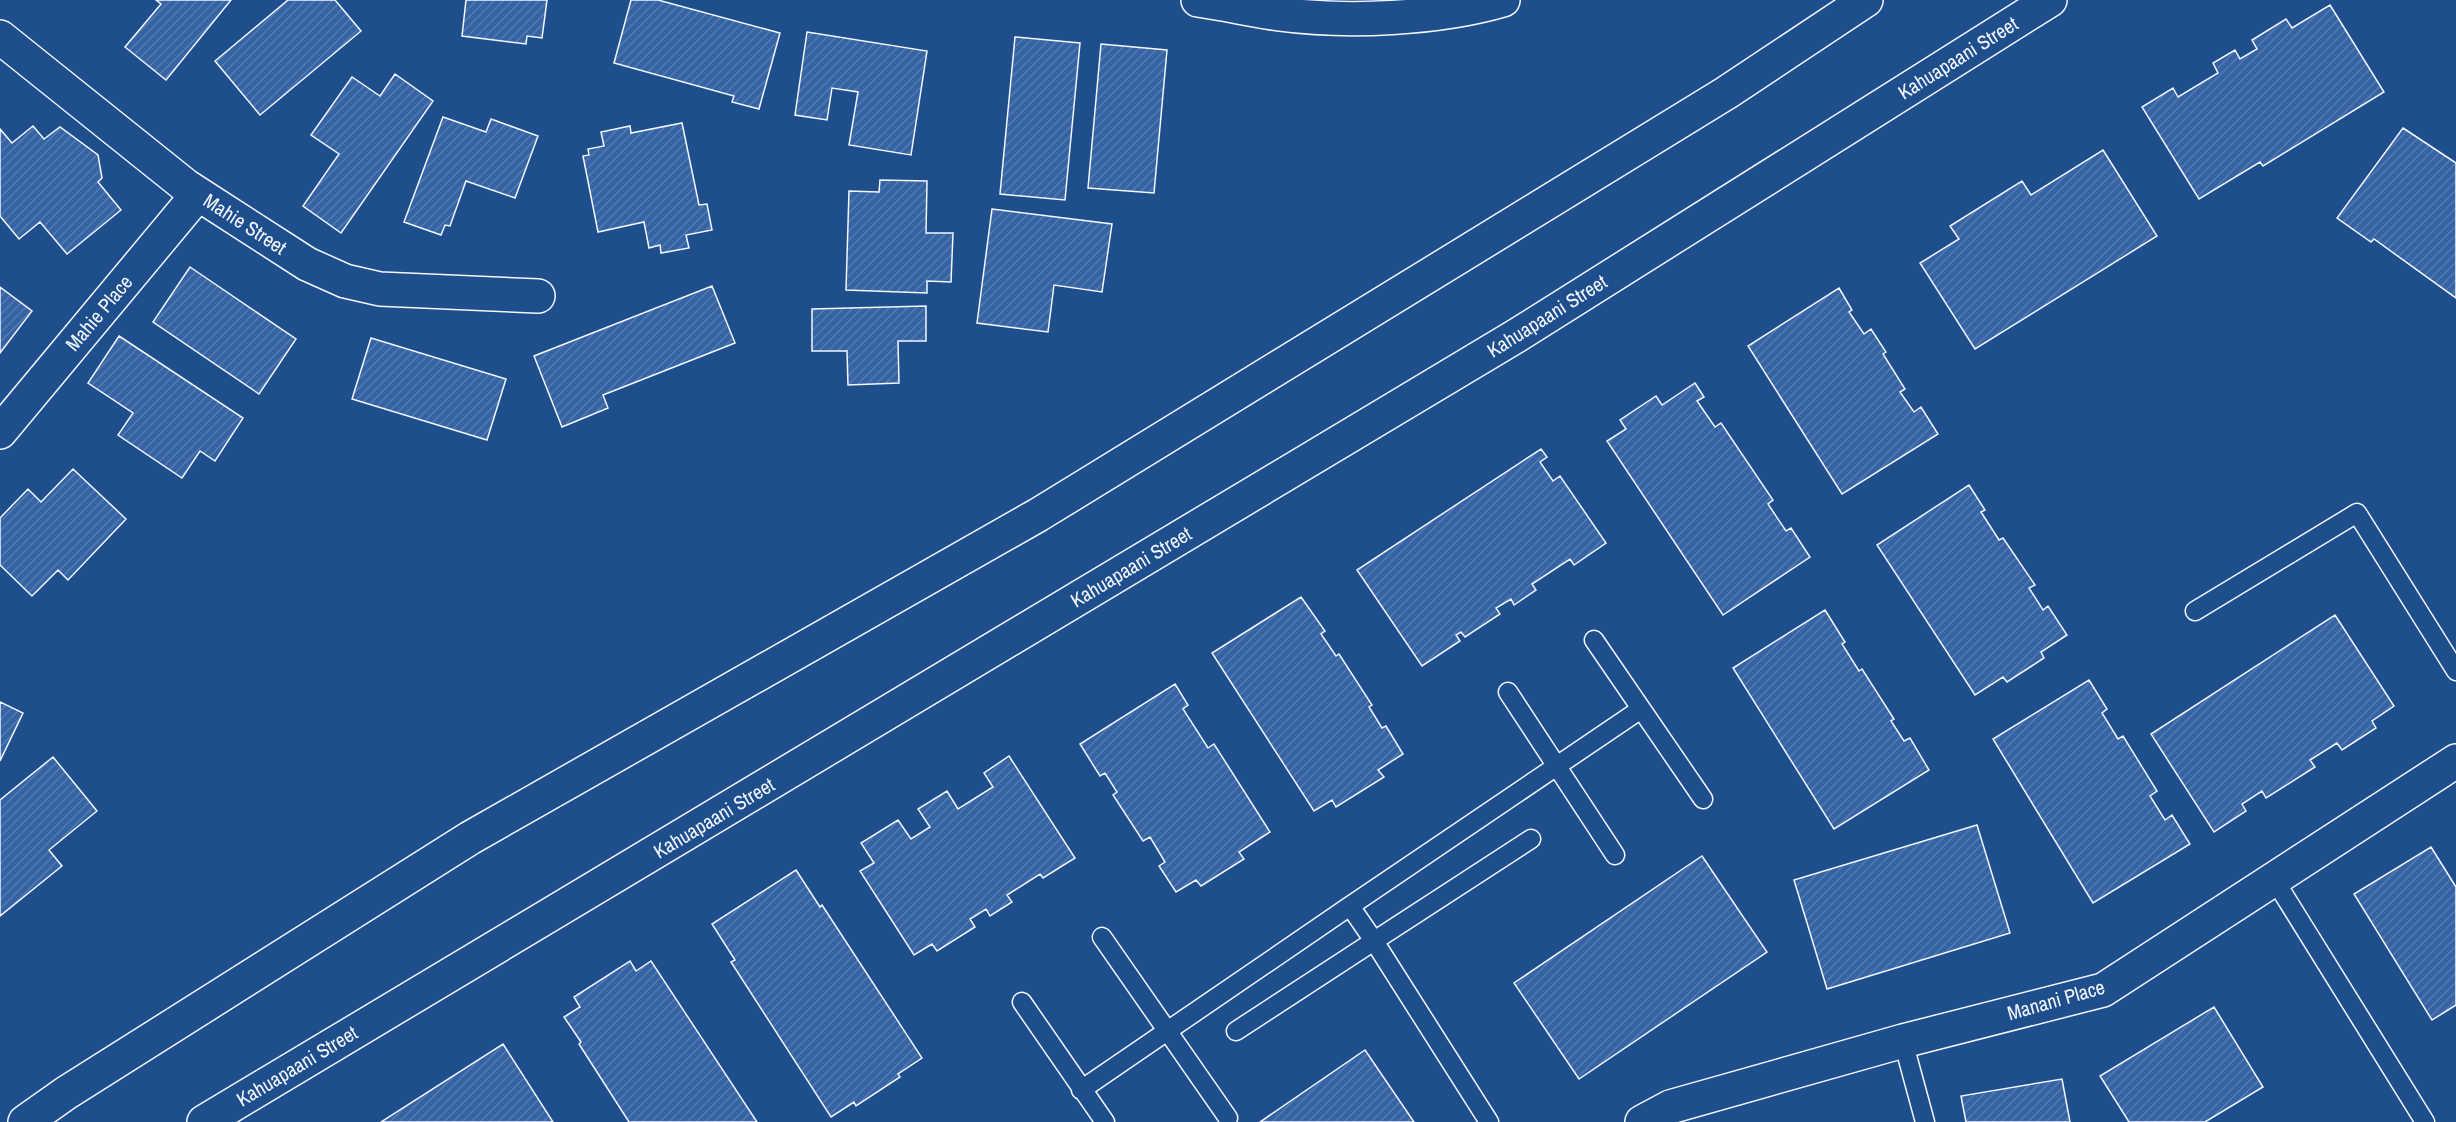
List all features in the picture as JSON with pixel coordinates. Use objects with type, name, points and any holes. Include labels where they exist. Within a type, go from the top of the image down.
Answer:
[{"type":"main road","points":[[1198,0],[1281,14],[1360,18],[1399,17],[1459,10],[1503,0]]},
{"type":"main road","points":[[25,1122],[66,1093],[470,838],[1038,515],[1726,93],[1866,0]]},
{"type":"main road","name":"Kahuapaani Street","points":[[204,1122],[1516,336],[2050,0]]},
{"type":"main road","name":"Mahie Street","points":[[0,37],[198,194],[307,264],[345,281],[391,290],[538,296]]},
{"type":"main road","name":"Mahie Place","points":[[0,432],[198,194]]},
{"type":"main road","name":"Manani Place","points":[[1642,1122],[1670,1107],[1903,1041],[2103,990],[2456,761]]},
{"type":"lane","points":[[2195,611],[2357,513],[2456,671]]},
{"type":"lane","points":[[1594,640],[1703,800]]},
{"type":"lane","points":[[1508,692],[1615,855]]},
{"type":"lane","points":[[1081,1090],[1641,710]]},
{"type":"lane","points":[[1236,1031],[1531,838]]},
{"type":"lane","points":[[2274,879],[2425,1122]]},
{"type":"lane","points":[[1350,906],[1489,1122]]},
{"type":"lane","points":[[1101,937],[1228,1118]]},
{"type":"lane","points":[[1022,1002],[1105,1122]]},
{"type":"lane","points":[[1903,1041],[1925,1122]]},
{"type":"building","points":[[156,0],[231,0],[166,80],[125,47],[161,4]]},
{"type":"building","points":[[288,0],[335,0],[361,31],[260,115],[215,61]]},
{"type":"building","points":[[466,0],[547,0],[542,38],[527,36],[526,44],[462,36]]},
{"type":"building","points":[[631,0],[658,0],[780,33],[759,109],[732,102],[734,96],[614,63]]},
{"type":"building","points":[[2330,5],[2384,92],[2263,166],[2260,162],[2199,199],[2142,107],[2173,88],[2178,97],[2218,73],[2213,63],[2235,50],[2240,59],[2257,49],[2252,40],[2286,19],[2292,28]]},
{"type":"building","points":[[807,32],[927,51],[911,155],[849,145],[858,92],[832,88],[827,120],[795,115]]},
{"type":"building","points":[[1015,37],[1080,43],[1065,200],[1000,194]]},
{"type":"building","points":[[1101,44],[1167,50],[1154,193],[1088,188]]},
{"type":"building","points":[[395,74],[433,101],[341,233],[303,206],[339,154],[311,135],[352,77],[380,96]]},
{"type":"building","points":[[443,117],[486,132],[491,119],[538,136],[515,198],[466,181],[450,226],[445,225],[441,235],[404,222]]},
{"type":"building","points":[[682,123],[699,205],[707,204],[712,230],[686,235],[689,248],[661,253],[660,245],[649,248],[644,222],[598,232],[583,156],[589,155],[588,149],[604,146],[601,132],[630,126],[631,133]]},
{"type":"building","points":[[33,126],[44,139],[60,127],[98,155],[102,178],[98,182],[121,210],[67,254],[40,222],[19,239],[0,216],[0,129],[12,143]]},
{"type":"building","points":[[2403,128],[2456,163],[2456,298],[2374,239],[2371,242],[2337,218]]},
{"type":"building","points":[[2103,150],[2157,236],[1975,349],[1920,263],[1959,239],[1950,226],[2022,181],[2031,195]]},
{"type":"building","points":[[880,180],[927,181],[926,233],[953,233],[951,282],[927,281],[927,293],[846,290],[849,191],[879,192]]},
{"type":"building","points":[[992,209],[1112,224],[1102,292],[1054,285],[1048,332],[977,323]]},
{"type":"building","points":[[190,267],[296,339],[259,394],[153,322]]},
{"type":"building","points":[[712,286],[735,343],[603,395],[608,408],[562,427],[534,356]]},
{"type":"building","points":[[0,287],[32,311],[0,353]]},
{"type":"building","points":[[1839,288],[1852,310],[1849,312],[1864,334],[1871,329],[1886,352],[1883,354],[1905,389],[1900,392],[1914,412],[1921,407],[1938,434],[1842,494],[1748,346]]},
{"type":"building","points":[[926,306],[926,341],[898,341],[899,383],[848,385],[847,351],[812,351],[812,309]]},
{"type":"building","points":[[119,336],[243,418],[215,461],[200,451],[182,478],[118,435],[133,413],[88,383]]},
{"type":"building","points":[[371,338],[506,379],[487,440],[352,399]]},
{"type":"building","points":[[1695,383],[1704,397],[1697,401],[1715,427],[1721,423],[1773,500],[1768,504],[1786,531],[1791,528],[1810,557],[1723,615],[1607,441],[1626,429],[1620,420],[1656,396],[1662,405]]},
{"type":"building","points":[[1541,449],[1547,457],[1540,462],[1553,481],[1560,476],[1606,543],[1574,565],[1570,559],[1532,584],[1536,590],[1514,605],[1511,599],[1496,608],[1500,614],[1465,637],[1461,632],[1456,635],[1460,641],[1422,666],[1357,570]]},
{"type":"building","points":[[73,469],[126,519],[68,580],[58,570],[32,596],[0,565],[0,518],[28,489],[41,502]]},
{"type":"building","points":[[1969,485],[1985,510],[1981,512],[1999,540],[2003,538],[2035,585],[2029,588],[2043,610],[2048,606],[2067,635],[2041,652],[2044,658],[2007,682],[2003,677],[1975,695],[1877,545]]},
{"type":"building","points":[[1301,597],[1325,631],[1321,634],[1336,656],[1339,654],[1372,705],[1369,707],[1382,728],[1386,726],[1403,754],[1378,770],[1384,777],[1336,807],[1332,800],[1314,811],[1212,653]]},
{"type":"building","points":[[1825,610],[1845,642],[1842,644],[1859,671],[1862,669],[1894,719],[1891,721],[1904,741],[1910,738],[1929,770],[1834,829],[1733,668]]},
{"type":"building","points":[[2335,615],[2394,706],[2372,721],[2376,728],[2342,750],[2337,743],[2310,760],[2315,767],[2266,798],[2262,791],[2242,804],[2246,811],[2214,832],[2151,734]]},
{"type":"building","points":[[2089,680],[2107,709],[2102,713],[2118,739],[2123,736],[2157,791],[2150,796],[2165,820],[2172,815],[2190,844],[2093,903],[1993,739]]},
{"type":"building","points":[[1175,684],[1188,705],[1183,709],[1208,748],[1214,744],[1270,832],[1239,852],[1244,859],[1201,886],[1196,880],[1176,892],[1159,866],[1165,862],[1150,837],[1143,841],[1113,795],[1117,792],[1105,773],[1100,776],[1080,744]]},
{"type":"building","points":[[0,702],[23,713],[0,761]]},
{"type":"building","points":[[1009,756],[1075,858],[1043,878],[1040,874],[1007,895],[1012,902],[990,916],[986,909],[970,919],[975,927],[937,951],[932,944],[914,955],[860,871],[874,863],[861,843],[898,820],[911,839],[930,827],[918,809],[947,791],[958,809],[993,787],[984,773]]},
{"type":"building","points":[[53,757],[97,811],[49,850],[62,866],[0,916],[0,800]]},
{"type":"building","points":[[1977,825],[2010,933],[1827,989],[1794,880]]},
{"type":"building","points":[[2431,847],[2456,887],[2456,1005],[2432,1020],[2354,894]]},
{"type":"building","points":[[1702,856],[1767,952],[1579,1079],[1514,983]]},
{"type":"building","points":[[796,870],[820,907],[822,905],[922,1058],[898,1074],[900,1077],[856,1106],[854,1102],[831,1117],[731,962],[735,960],[712,924]]},
{"type":"building","points":[[630,961],[636,971],[651,961],[757,1122],[629,1122],[564,1017],[580,1007],[574,997]]},
{"type":"building","points":[[2214,1007],[2263,1087],[2205,1122],[2129,1122],[2100,1076]]},
{"type":"building","points":[[503,1044],[553,1122],[381,1122]]},
{"type":"building","points":[[1365,1050],[1414,1122],[1260,1122]]},
{"type":"building","points":[[2062,1079],[2070,1122],[1966,1122],[1961,1096]]}]
